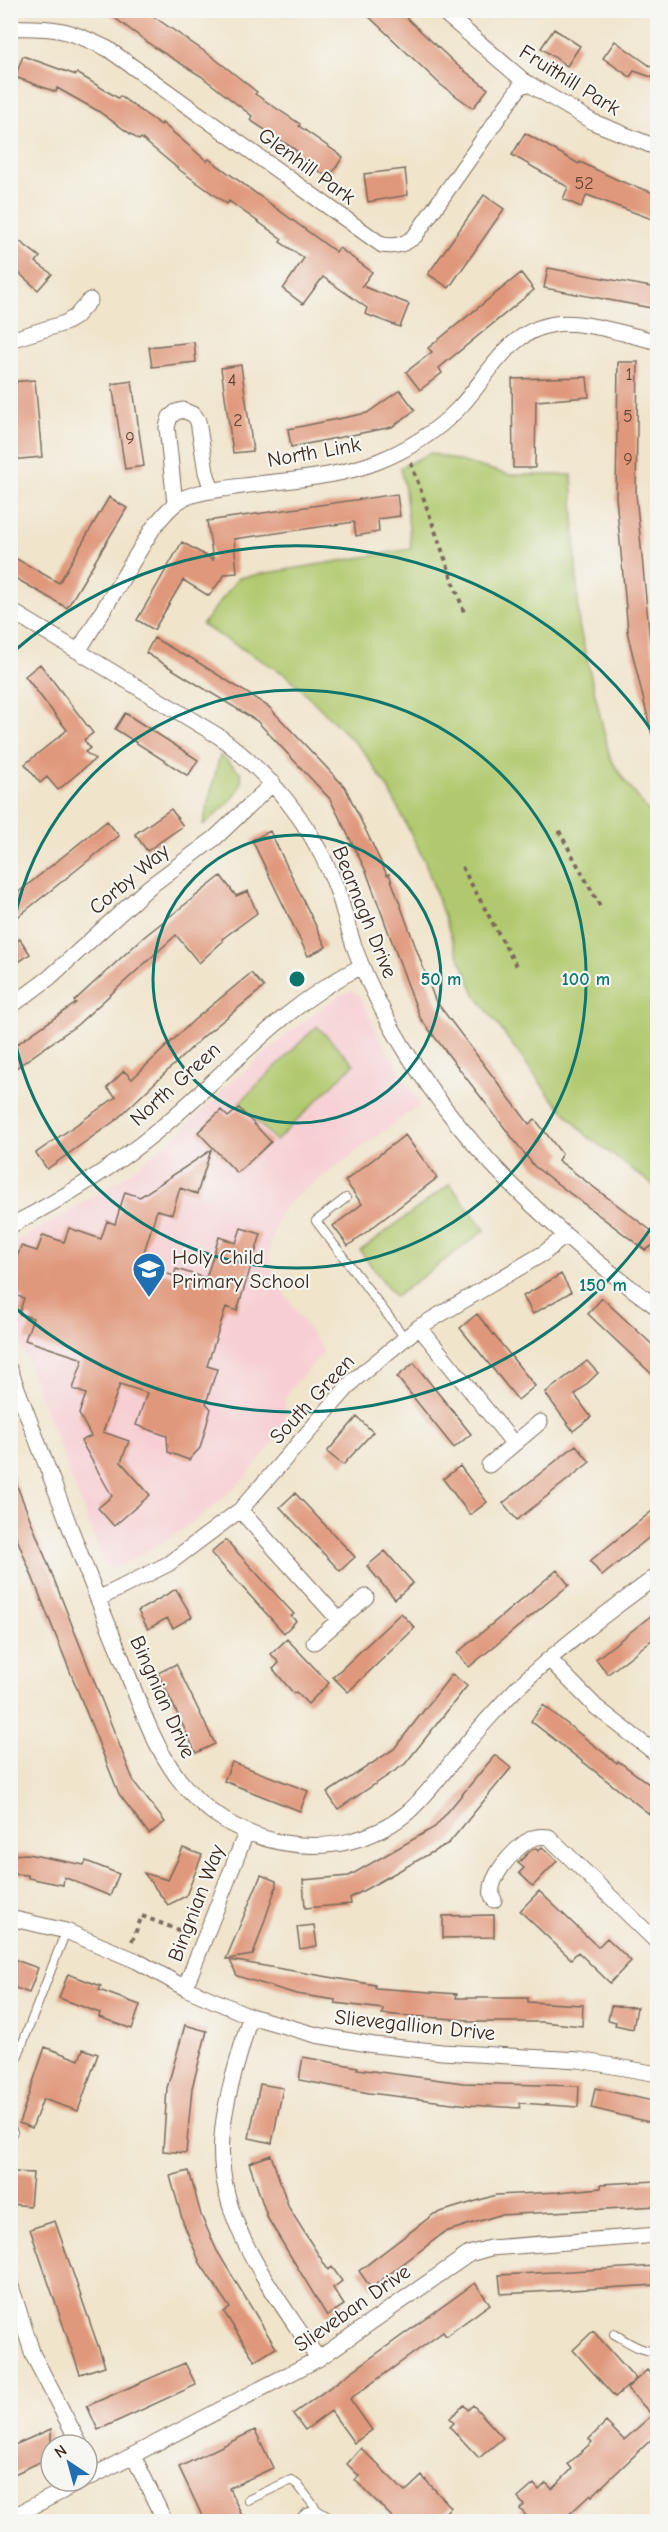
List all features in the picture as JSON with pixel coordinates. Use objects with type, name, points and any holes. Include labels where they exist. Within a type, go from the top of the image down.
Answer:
[{"type":"street","name":"Fruithill Park","points":[[441,10],[524,81],[593,122],[617,134],[657,148]]},
{"type":"street","name":"Glenhill Park","points":[[10,28],[51,27],[74,33],[108,49],[382,245],[395,247],[415,236],[524,81]]},
{"type":"street","points":[[10,340],[65,323],[75,317],[90,300]]},
{"type":"street","name":"North Link","points":[[79,651],[144,541],[165,513],[192,495],[336,473],[378,462],[405,448],[457,410],[508,347],[522,335],[538,328],[577,324],[657,342]]},
{"type":"street","points":[[176,504],[167,427],[170,417],[176,412],[189,411],[198,421],[206,472],[212,491]]},
{"type":"street","name":"Bearnagh Drive","points":[[10,610],[220,737],[273,783],[313,838],[332,876],[362,966],[401,1043],[447,1112],[497,1172],[565,1236],[609,1273],[657,1308]]},
{"type":"street","name":"Corby Way","points":[[10,1007],[49,978],[142,893],[215,838],[273,783]]},
{"type":"street","name":"North Green","points":[[10,1226],[54,1203],[110,1167],[157,1131],[280,1018],[325,985],[362,966]]},
{"type":"street","name":"South Green","points":[[98,1599],[168,1564],[240,1510],[347,1387],[419,1327],[544,1253],[565,1236]]},
{"type":"street","points":[[419,1327],[514,1444]]},
{"type":"street","name":"Bingnian Drive","points":[[10,1370],[98,1599],[165,1759],[179,1780],[200,1803],[215,1815],[246,1833],[276,1843],[324,1845],[352,1840],[379,1830],[406,1813],[436,1783],[489,1717],[520,1686],[657,1575]]},
{"type":"street","points":[[489,1465],[540,1422]]},
{"type":"street","points":[[240,1510],[339,1620]]},
{"type":"street","points":[[314,1642],[366,1597]]},
{"type":"street","points":[[550,1660],[596,1707],[657,1755]]},
{"type":"street","name":"Bingnian Way","points":[[185,1988],[246,1833]]},
{"type":"street","points":[[494,1900],[490,1888],[494,1876],[524,1843],[541,1836],[549,1837],[657,1943]]},
{"type":"street","name":"Slievegallion Drive","points":[[10,1918],[66,1931],[136,1961],[185,1988],[250,2016],[316,2035],[374,2045],[442,2052],[579,2060],[657,2074]]},
{"type":"street","points":[[250,2016],[232,2081],[221,2139],[223,2173],[229,2207],[243,2242],[318,2359]]},
{"type":"street","name":"Slieveban Drive","points":[[99,2472],[318,2359],[438,2274],[478,2250],[657,2235]]},
{"type":"street","points":[[10,2283],[33,2355],[74,2433]]},
{"type":"street","points":[[134,2455],[165,2522]]},
{"type":"street","name":"Slieveban Drive","points":[[10,2518],[59,2493]]},
{"type":"lane","points":[[346,1198],[316,1221],[405,1338]]},
{"type":"lane","points":[[10,2076],[66,1931]]},
{"type":"lane","points":[[614,2334],[635,2346],[652,2351],[657,2349]]},
{"type":"lane","points":[[248,2500],[291,2480],[298,2485],[317,2510],[336,2522]]},
{"type":"lane","points":[[296,2522],[306,2513],[317,2510]]},
{"type":"path","points":[[405,448],[464,612]]},
{"type":"path","points":[[559,831],[600,906]]},
{"type":"path","points":[[462,867],[518,969]]},
{"type":"path","points":[[129,1947],[142,1917],[181,1932]]},
{"type":"shaded area","name":"Holy Child Primary School","points":[[352,991],[360,996],[377,1033],[420,1104],[295,1198],[278,1218],[269,1252],[275,1279],[324,1352],[288,1392],[285,1399],[286,1426],[246,1477],[210,1510],[169,1539],[120,1566],[110,1568],[103,1562],[11,1318],[11,1244],[65,1214],[132,1171],[179,1133],[226,1087],[285,1036],[339,995]]},
{"type":"green space","points":[[430,453],[510,475],[572,475],[579,625],[610,758],[657,822],[657,1188],[587,1136],[550,1096],[475,994],[454,945],[425,862],[389,790],[364,752],[288,676],[202,625],[238,578],[411,549],[405,489],[400,468]]},
{"type":"green space","points":[[220,755],[241,773],[241,781],[235,795],[204,825],[203,824]]},
{"type":"green space","points":[[317,1026],[354,1064],[276,1141],[239,1103]]},
{"type":"green space","points":[[450,1184],[485,1230],[395,1297],[360,1251]]},
{"type":"building","points":[[104,10],[144,10],[214,58],[257,92],[255,94],[300,124],[299,126],[343,157],[329,178],[295,154],[297,151],[250,120],[252,116],[201,76],[154,47]]},
{"type":"building","points":[[362,10],[398,10],[457,65],[488,89],[473,108],[441,85]]},
{"type":"building","points":[[554,29],[580,46],[567,66],[541,48]]},
{"type":"building","points":[[615,41],[657,71],[657,79],[634,71],[630,77],[603,58]]},
{"type":"building","points":[[23,56],[76,75],[77,73],[118,98],[120,96],[161,125],[162,123],[207,161],[209,159],[336,252],[339,248],[372,272],[362,286],[409,304],[400,327],[365,314],[367,308],[323,277],[303,304],[283,289],[304,258],[280,242],[282,239],[229,201],[227,204],[181,171],[141,138],[139,140],[98,111],[57,88],[56,92],[15,77]]},
{"type":"building","points":[[525,133],[579,164],[580,162],[620,181],[657,194],[657,221],[587,195],[581,207],[563,199],[568,187],[512,155]]},
{"type":"building","points":[[405,169],[408,195],[368,202],[364,174]]},
{"type":"building","points":[[484,195],[504,209],[449,288],[428,274]]},
{"type":"building","points":[[10,234],[40,257],[36,262],[52,274],[38,290],[10,265]]},
{"type":"building","points":[[548,268],[657,288],[657,309],[544,288]]},
{"type":"building","points":[[521,273],[534,290],[439,368],[442,373],[420,390],[406,372],[432,352],[428,348]]},
{"type":"building","points":[[194,342],[196,362],[152,367],[149,347]]},
{"type":"building","points":[[618,362],[638,362],[636,494],[650,641],[657,670],[657,734],[652,735],[627,631],[616,497]]},
{"type":"building","points":[[241,365],[253,451],[233,453],[221,368]]},
{"type":"building","points":[[587,377],[589,397],[536,401],[535,468],[513,468],[512,379]]},
{"type":"building","points":[[35,380],[42,457],[10,460],[10,382]]},
{"type":"building","points":[[132,381],[144,466],[125,469],[112,384]]},
{"type":"building","points":[[400,390],[415,410],[392,427],[291,447],[288,429],[367,413]]},
{"type":"building","points":[[397,494],[400,516],[378,519],[379,532],[356,536],[354,522],[234,539],[237,573],[225,574],[209,596],[183,580],[154,630],[137,620],[182,542],[213,560],[207,521]]},
{"type":"building","points":[[109,497],[127,508],[67,608],[10,575],[10,555],[59,583]]},
{"type":"building","points":[[154,638],[188,656],[269,707],[345,787],[387,875],[389,874],[435,1000],[529,1124],[535,1119],[562,1154],[558,1160],[657,1235],[657,1243],[645,1250],[534,1166],[420,1018],[366,871],[330,799],[257,721],[146,653]]},
{"type":"building","points":[[40,664],[93,733],[84,740],[90,748],[85,752],[95,759],[58,790],[47,777],[40,783],[25,764],[67,730],[25,676]]},
{"type":"building","points":[[125,713],[198,760],[188,776],[115,729]]},
{"type":"building","points":[[171,809],[183,826],[147,851],[135,834]]},
{"type":"building","points":[[107,821],[119,836],[10,923],[10,899]]},
{"type":"building","points":[[270,831],[326,947],[308,956],[252,840]]},
{"type":"building","points":[[221,876],[236,896],[248,891],[257,913],[222,939],[223,941],[199,963],[176,935],[77,1025],[10,1072],[10,1049],[76,1003],[74,1001],[145,936]]},
{"type":"building","points":[[20,939],[30,954],[10,968],[10,946]]},
{"type":"building","points":[[251,973],[264,987],[204,1036],[116,1120],[47,1169],[36,1153],[116,1097],[107,1088],[124,1071],[132,1079],[194,1020]]},
{"type":"building","points":[[239,1108],[271,1142],[237,1173],[198,1132],[221,1110],[228,1117]]},
{"type":"building","points":[[405,1135],[437,1178],[348,1246],[333,1226],[362,1204],[345,1181]]},
{"type":"building","points":[[211,1150],[197,1194],[180,1188],[172,1214],[157,1210],[140,1265],[174,1276],[176,1269],[206,1278],[219,1237],[236,1243],[241,1228],[261,1234],[237,1311],[226,1307],[207,1366],[217,1369],[206,1403],[211,1409],[200,1448],[189,1460],[168,1452],[167,1436],[136,1425],[147,1393],[120,1384],[103,1432],[129,1441],[121,1462],[150,1495],[114,1526],[98,1508],[112,1496],[81,1441],[91,1436],[79,1414],[86,1394],[73,1389],[83,1359],[25,1340],[33,1318],[19,1314],[24,1298],[10,1294],[10,1277],[21,1246],[37,1251],[43,1235],[64,1242],[69,1228],[101,1239],[107,1221],[115,1224],[125,1192],[140,1197]]},
{"type":"building","points":[[561,1274],[571,1292],[533,1314],[523,1296]]},
{"type":"building","points":[[602,1298],[657,1349],[657,1379],[588,1314]]},
{"type":"building","points":[[477,1314],[535,1386],[518,1400],[460,1328]]},
{"type":"building","points":[[587,1361],[598,1373],[575,1395],[591,1417],[573,1431],[545,1393]]},
{"type":"building","points":[[414,1363],[471,1434],[454,1448],[397,1377]]},
{"type":"building","points":[[357,1417],[373,1432],[343,1465],[327,1452]]},
{"type":"building","points":[[576,1445],[590,1462],[517,1520],[503,1503]]},
{"type":"building","points":[[460,1466],[487,1502],[470,1515],[443,1479]]},
{"type":"building","points":[[10,1468],[134,1782],[165,1822],[149,1834],[119,1794],[10,1521]]},
{"type":"building","points":[[295,1493],[355,1557],[340,1571],[280,1507]]},
{"type":"building","points":[[657,1507],[657,1531],[602,1576],[590,1561]]},
{"type":"building","points":[[226,1540],[294,1614],[291,1616],[296,1621],[284,1633],[211,1553]]},
{"type":"building","points":[[385,1551],[413,1583],[395,1599],[367,1566]]},
{"type":"building","points":[[557,1570],[569,1585],[469,1667],[457,1653]]},
{"type":"building","points":[[176,1589],[192,1617],[173,1628],[167,1618],[148,1629],[138,1611]]},
{"type":"building","points":[[657,1611],[657,1636],[608,1674],[596,1659]]},
{"type":"building","points":[[401,1613],[415,1628],[348,1692],[333,1677]]},
{"type":"building","points":[[287,1639],[329,1683],[308,1704],[296,1692],[294,1694],[273,1669],[279,1663],[271,1654]]},
{"type":"building","points":[[176,1664],[215,1744],[196,1753],[158,1673]]},
{"type":"building","points":[[452,1674],[467,1686],[405,1764],[338,1809],[327,1793],[394,1749]]},
{"type":"building","points":[[543,1705],[617,1763],[618,1761],[657,1790],[657,1820],[531,1721]]},
{"type":"building","points":[[495,1755],[511,1768],[449,1843],[350,1898],[351,1904],[305,1908],[303,1880],[349,1876],[435,1827]]},
{"type":"building","points":[[232,1762],[308,1791],[300,1811],[224,1781]]},
{"type":"building","points":[[542,1847],[557,1861],[533,1886],[519,1873],[524,1868],[518,1863],[530,1851],[536,1848],[538,1851]]},
{"type":"building","points":[[183,1848],[202,1855],[186,1896],[168,1905],[144,1873],[168,1880]]},
{"type":"building","points":[[27,1854],[84,1865],[86,1861],[119,1874],[110,1896],[64,1877],[63,1885],[28,1878],[28,1875],[10,1874],[10,1855]]},
{"type":"building","points":[[261,1875],[276,1881],[276,1887],[253,1955],[226,1959]]},
{"type":"building","points":[[539,1891],[598,1947],[607,1938],[631,1961],[610,1983],[578,1952],[571,1959],[520,1911]]},
{"type":"building","points":[[494,1915],[494,1937],[443,1938],[443,1916]]},
{"type":"building","points":[[314,1925],[317,1946],[300,1949],[297,1927]]},
{"type":"building","points":[[10,1958],[38,1968],[29,1993],[10,1986]]},
{"type":"building","points":[[230,1960],[375,1985],[375,1988],[457,1994],[456,1998],[528,1998],[528,2002],[583,2005],[582,2026],[542,2022],[468,2022],[468,2020],[382,2014],[383,2009],[335,2003],[335,2000],[296,1994],[237,1976]]},
{"type":"building","points":[[68,1974],[101,1986],[99,1990],[140,2005],[132,2029],[99,2017],[100,2013],[59,1998]]},
{"type":"building","points":[[611,2006],[637,2007],[633,2029],[615,2025],[616,2022],[608,2020]]},
{"type":"building","points":[[185,2025],[207,2031],[192,2088],[186,2153],[163,2151],[167,2088]]},
{"type":"building","points":[[45,2047],[79,2060],[83,2049],[98,2054],[78,2111],[43,2099],[32,2128],[19,2123]]},
{"type":"building","points":[[303,2057],[358,2067],[357,2069],[463,2083],[579,2086],[578,2107],[520,2103],[520,2108],[469,2105],[369,2093],[299,2080]]},
{"type":"building","points":[[260,2084],[283,2088],[272,2143],[249,2138]]},
{"type":"building","points":[[595,2088],[657,2102],[657,2124],[591,2108]]},
{"type":"building","points":[[271,2155],[289,2208],[328,2270],[332,2267],[342,2281],[333,2288],[344,2305],[327,2316],[268,2219],[249,2163]]},
{"type":"building","points":[[189,2171],[201,2215],[217,2251],[276,2348],[255,2361],[224,2312],[230,2308],[200,2263],[183,2222],[170,2176]]},
{"type":"building","points":[[12,2172],[33,2173],[30,2206],[10,2204]]},
{"type":"building","points":[[656,2181],[657,2206],[499,2215],[445,2232],[371,2288],[359,2271],[434,2214],[496,2195],[558,2192],[601,2188],[601,2184]]},
{"type":"building","points":[[55,2221],[105,2366],[80,2374],[30,2229]]},
{"type":"building","points":[[657,2266],[657,2285],[501,2294],[499,2275]]},
{"type":"building","points":[[475,2283],[490,2304],[446,2336],[443,2332],[350,2399],[372,2430],[354,2443],[331,2411],[305,2430],[293,2414]]},
{"type":"building","points":[[593,2331],[636,2379],[615,2397],[573,2350]]},
{"type":"building","points":[[185,2363],[196,2385],[98,2430],[87,2406]]},
{"type":"building","points":[[647,2370],[657,2381],[657,2434],[561,2522],[532,2522],[520,2509],[524,2505],[518,2498],[534,2484],[539,2490],[546,2483],[552,2489],[572,2469],[568,2464],[592,2442],[589,2439],[606,2422],[624,2440],[652,2415],[627,2388]]},
{"type":"building","points":[[464,2405],[468,2410],[473,2405],[503,2438],[479,2458],[450,2427],[454,2423],[450,2418]]},
{"type":"building","points":[[255,2430],[273,2468],[229,2488],[245,2522],[205,2522],[179,2467]]},
{"type":"building","points":[[39,2434],[39,2463],[10,2476],[10,2447]]},
{"type":"building","points":[[361,2448],[405,2492],[422,2476],[451,2507],[435,2522],[397,2522],[355,2480],[359,2476],[347,2464]]},
{"type":"place","name":"Holy Child Primary School","points":[[149,1298]]}]
